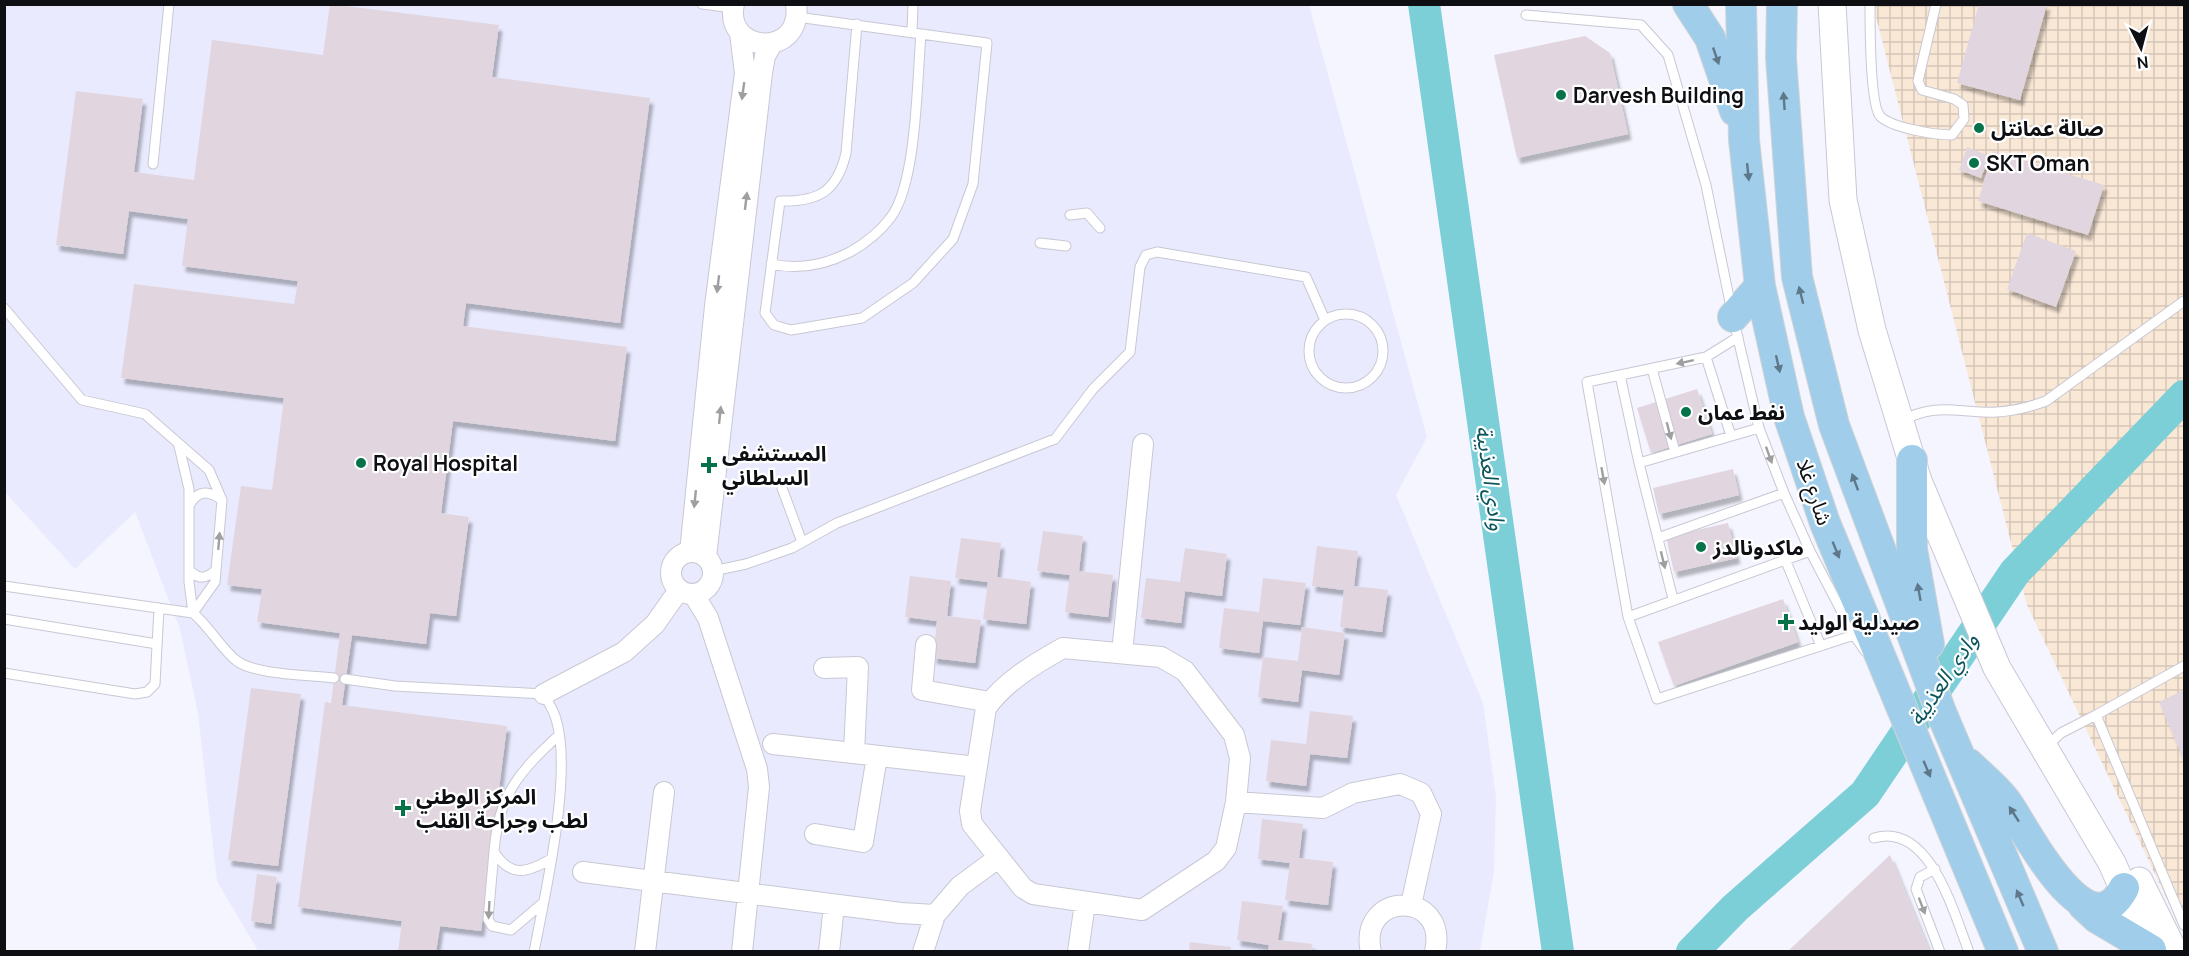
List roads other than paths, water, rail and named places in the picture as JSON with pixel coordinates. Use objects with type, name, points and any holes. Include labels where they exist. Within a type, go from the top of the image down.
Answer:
[{"type":"main road","points":[[1688,4],[1710,38],[1744,141]]},
{"type":"main road","name":"شارع غلا","points":[[1741,4],[1744,141],[1760,286],[1789,417],[1825,523],[2003,951]]},
{"type":"main road","name":"شارع غلا","points":[[1782,4],[1781,58],[1797,277],[1834,425],[1941,712],[2043,951]]},
{"type":"main road","points":[[1735,327],[1760,286]]},
{"type":"main road","points":[[1912,460],[1912,549],[1941,712]]},
{"type":"main road","points":[[1959,754],[2006,801],[2058,882],[2097,918],[2157,951]]},
{"type":"main road","points":[[2083,905],[2108,905],[2119,896],[2124,888]]},
{"type":"street","points":[[1832,4],[1843,200],[1872,330],[1912,460],[1997,668],[2046,747],[2137,877],[2157,951]]},
{"type":"street","points":[[544,694],[624,652],[687,592],[706,589],[703,560],[715,306],[745,73],[740,33],[733,17],[733,6]]},
{"type":"street","points":[[703,560],[760,84],[765,56],[772,44],[788,34],[796,11]]},
{"type":"street","points":[[740,33],[755,43],[772,44]]},
{"type":"street","points":[[1122,653],[1143,444]]},
{"type":"street","points":[[703,560],[678,558],[671,569],[673,582],[687,592],[708,618],[757,769],[759,787],[750,894],[742,951]]},
{"type":"street","points":[[926,645],[922,690],[990,702]]},
{"type":"street","points":[[1063,648],[1122,653],[1161,657],[1185,671],[1234,735],[1240,758],[1236,802],[1226,848],[1216,861],[1151,906],[1131,910],[1033,894],[1023,888],[972,824],[970,811],[986,708],[994,696],[1043,659],[1063,648]]},
{"type":"street","points":[[824,668],[858,668],[854,753]]},
{"type":"street","points":[[772,744],[977,767]]},
{"type":"street","points":[[2046,747],[2078,808],[2112,863],[2157,951]]},
{"type":"street","points":[[815,834],[863,842],[877,756]]},
{"type":"street","points":[[1236,802],[1323,808],[1353,794],[1400,784],[1421,793],[1431,814],[1411,905]]},
{"type":"street","points":[[645,951],[664,792]]},
{"type":"street","points":[[923,951],[935,915],[960,886],[998,858]]},
{"type":"street","points":[[583,872],[834,905],[935,915]]},
{"type":"street","points":[[1078,951],[1085,903]]},
{"type":"street","points":[[1371,951],[1370,931],[1380,913],[1400,904],[1411,905],[1422,910],[1433,923],[1437,940],[1435,951]]},
{"type":"street","points":[[829,951],[834,905]]},
{"type":"lane","points":[[153,164],[169,4]]},
{"type":"lane","points":[[702,4],[733,6]]},
{"type":"lane","points":[[771,264],[786,267],[834,261],[868,242],[892,216],[908,179],[916,33],[913,4]]},
{"type":"lane","points":[[1870,4],[1874,99],[1879,115],[1888,122],[1938,135],[1952,135],[1964,119],[1963,105],[1954,99],[1922,90],[1918,81],[1918,72],[1936,4]]},
{"type":"lane","points":[[796,11],[857,24],[987,43],[973,184],[953,240],[913,283],[862,318],[823,327],[791,330],[774,325],[765,313],[780,201],[801,202],[819,196],[831,187],[842,172],[846,153],[857,24]]},
{"type":"lane","points":[[1526,15],[1641,25],[1668,55],[1706,185],[1735,327],[1760,428],[1784,493],[1810,551],[1854,635],[1894,693]]},
{"type":"lane","points":[[1070,215],[1087,213],[1100,228]]},
{"type":"lane","points":[[1040,243],[1066,246]]},
{"type":"lane","points":[[703,560],[746,564],[792,548],[857,514],[1055,439],[1093,389],[1130,352],[1140,267],[1146,255],[1157,252],[1306,278],[1325,320]]},
{"type":"lane","points":[[1900,423],[1916,414],[1940,408],[1996,412],[2022,410],[2046,401],[2184,301]]},
{"type":"lane","points":[[4,308],[82,400],[145,414],[209,470],[222,500],[215,582],[193,613]]},
{"type":"lane","points":[[1350,314],[1372,324],[1380,334],[1383,359],[1369,380],[1346,388],[1324,381],[1316,372],[1310,362],[1311,338],[1325,320],[1337,315],[1350,314]]},
{"type":"lane","points":[[1735,327],[1706,357],[1587,382],[1628,617],[1657,699],[1854,635]]},
{"type":"lane","points":[[1706,357],[1731,436]]},
{"type":"lane","points":[[1652,369],[1675,452]]},
{"type":"lane","points":[[1620,375],[1673,599]]},
{"type":"lane","points":[[1639,463],[1760,428]]},
{"type":"lane","points":[[179,446],[189,489],[189,570],[193,613]]},
{"type":"lane","points":[[782,488],[802,542]]},
{"type":"lane","points":[[189,507],[193,498],[201,492],[207,492],[222,500]]},
{"type":"lane","points":[[1658,538],[1784,493]]},
{"type":"lane","points":[[1628,617],[1810,551]]},
{"type":"lane","points":[[1785,559],[1821,646]]},
{"type":"lane","points":[[189,570],[199,578],[205,578],[216,570]]},
{"type":"lane","points":[[4,586],[193,613],[208,626],[238,662],[255,668],[334,678]]},
{"type":"lane","points":[[4,673],[141,694],[155,684],[159,608]]},
{"type":"lane","points":[[4,619],[157,644]]},
{"type":"lane","points":[[2046,747],[2061,733],[2184,666]]},
{"type":"lane","points":[[345,679],[395,686],[544,694],[556,719],[559,735],[560,779],[551,859],[534,951]]},
{"type":"lane","points":[[2096,715],[2184,925]]},
{"type":"lane","points":[[544,902],[511,930],[492,926],[488,919],[500,810],[511,786],[526,766],[559,735]]},
{"type":"lane","points":[[1874,838],[1891,835],[1901,837],[1930,860],[1969,951]]},
{"type":"lane","points":[[494,852],[503,865],[516,870],[532,870],[551,859]]},
{"type":"lane","points":[[1935,868],[1920,877],[1916,889],[1940,951]]},
{"type":"waterway","name":"وادي العذيبة","points":[[1424,4],[1558,952]]},
{"type":"waterway","name":"وادي العذيبة","points":[[1692,952],[1735,908],[1865,794],[2015,572],[2184,396]]},
{"type":"place","name":"Darvesh Building","points":[[1561,95]]},
{"type":"place","name":"صالة عمانتل","points":[[1979,128]]},
{"type":"place","name":"SKT Oman","points":[[1974,163]]},
{"type":"place","name":"نفط عمان","points":[[1686,412]]},
{"type":"place","name":"Royal Hospital","points":[[361,463]]},
{"type":"place","name":"المستشفى السلطاني","points":[[709,465]]},
{"type":"place","name":"ماكدونالدز","points":[[1701,547]]},
{"type":"place","name":"صيدلية الوليد","points":[[1786,622]]},
{"type":"place","name":"المركز الوطني لطب وجراحة القلب","points":[[403,808]]}]
